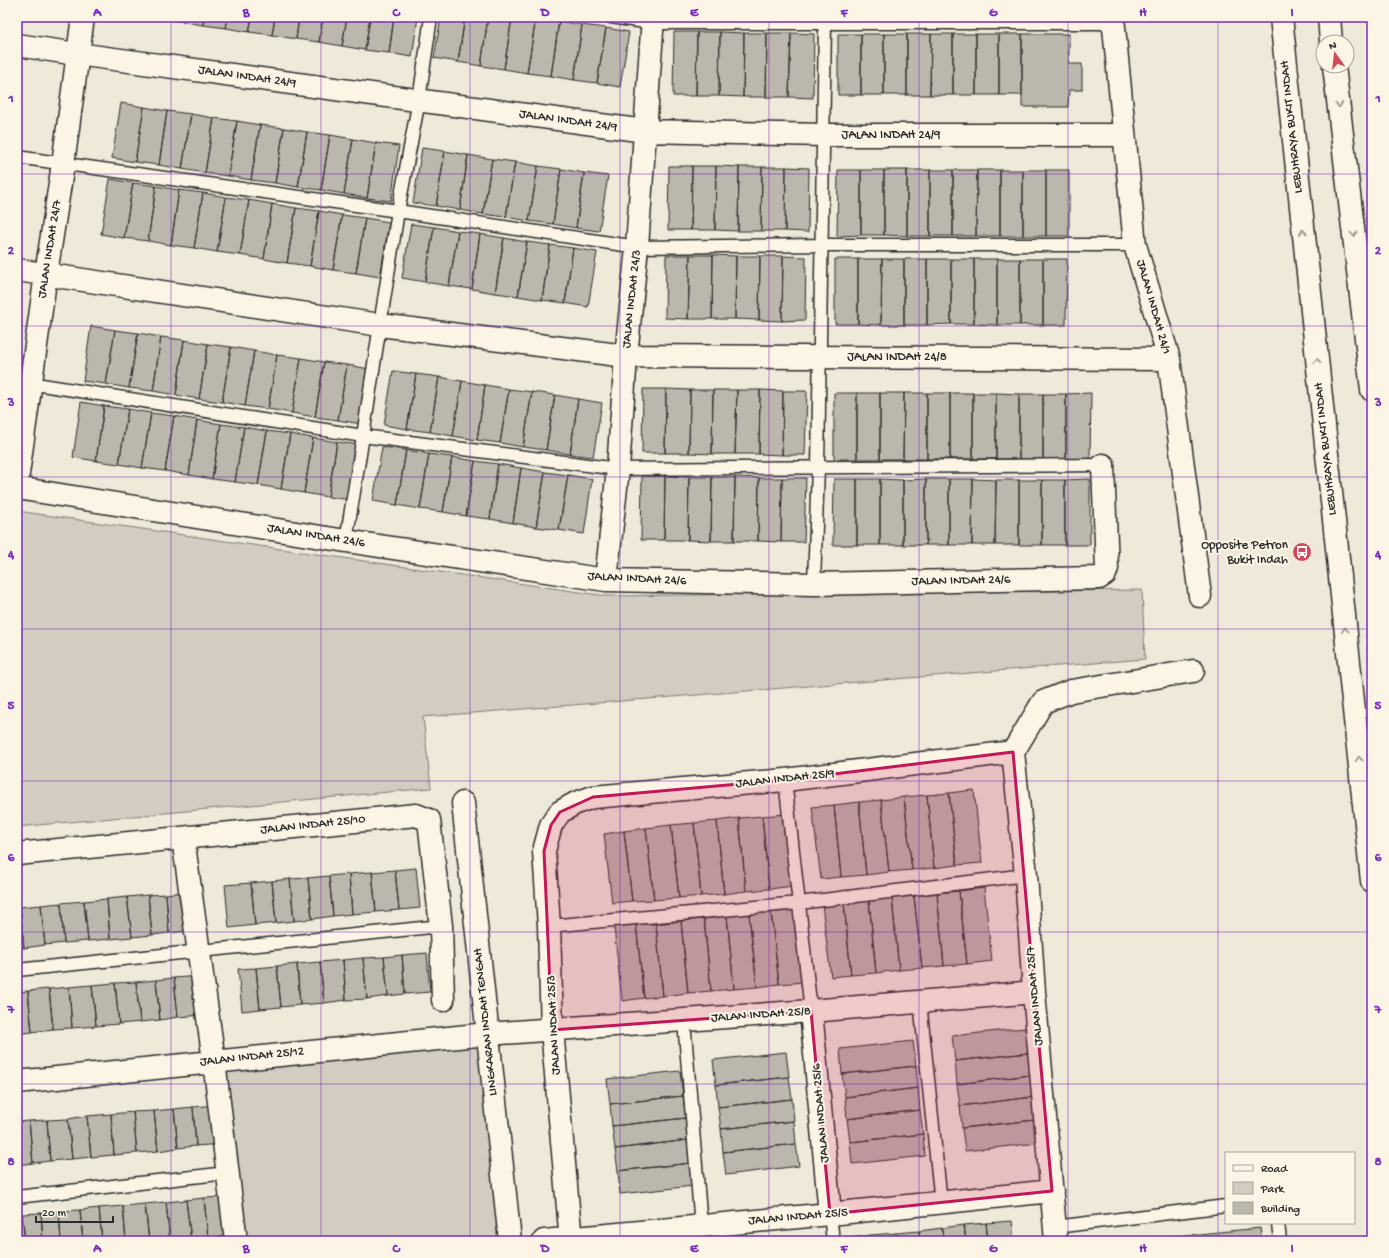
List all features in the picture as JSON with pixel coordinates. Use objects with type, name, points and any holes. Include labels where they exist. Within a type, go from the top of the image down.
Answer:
[{"type":"main road","name":"JALAN INDAH 24/7","points":[[17,481],[24,382],[46,274],[83,17]]},
{"type":"main road","name":"LEBUHRAYA BUKIT INDAH","points":[[1281,17],[1372,882]]},
{"type":"main road","points":[[1329,17],[1330,34]]},
{"type":"main road","name":"JALAN INDAH 24/3","points":[[606,580],[618,469],[626,356],[637,247],[653,20]]},
{"type":"main road","name":"JALAN INDAH 24/1","points":[[1114,20],[1135,245],[1169,359],[1200,596]]},
{"type":"main road","name":"JALAN INDAH 24/9","points":[[17,45],[645,131],[824,135],[1124,135]]},
{"type":"main road","points":[[1335,74],[1372,390]]},
{"type":"main road","name":"JALAN INDAH 24/8","points":[[17,270],[380,325],[626,356],[1169,359]]},
{"type":"main road","name":"JALAN INDAH 24/6","points":[[17,488],[346,541],[606,580],[814,584],[1099,578],[1105,574],[1107,568],[1103,465]]},
{"type":"main road","points":[[1013,752],[1043,702],[1071,691],[1193,671]]},
{"type":"main road","name":"JALAN INDAH 25/9","points":[[560,812],[576,803],[594,798],[785,780],[1013,752]]},
{"type":"main road","name":"JALAN INDAH 25/7","points":[[1013,752],[1026,875],[1034,992],[1055,1234]]},
{"type":"main road","name":"LINGKARAN INDAH TENGAH","points":[[463,804],[510,1241]]},
{"type":"main road","name":"JALAN INDAH 25/3","points":[[560,812],[551,825],[544,851],[550,926],[552,1030],[571,1239]]},
{"type":"main road","name":"JALAN INDAH 25/10","points":[[17,854],[416,815],[429,820],[441,926],[443,1000]]},
{"type":"main road","points":[[183,838],[214,1061],[236,1241]]},
{"type":"main road","name":"JALAN INDAH 25/8","points":[[487,1034],[684,1021],[1034,992]]},
{"type":"main road","name":"JALAN INDAH 25/6","points":[[811,1011],[830,1214]]},
{"type":"main road","name":"JALAN INDAH 25/12","points":[[17,1082],[487,1034]]},
{"type":"main road","name":"JALAN INDAH 25/5","points":[[544,1241],[1052,1191]]},
{"type":"lane","points":[[346,541],[398,211],[419,100],[431,17]]},
{"type":"lane","points":[[611,17],[653,20],[825,23],[1114,20]]},
{"type":"lane","points":[[814,584],[818,467],[825,23]]},
{"type":"lane","points":[[17,157],[398,211],[637,247],[821,245],[1135,245]]},
{"type":"lane","points":[[24,382],[363,436],[618,469],[1103,465]]},
{"type":"lane","points":[[785,780],[811,1011]]},
{"type":"lane","points":[[550,926],[799,903],[1026,875]]},
{"type":"lane","points":[[17,970],[441,926]]},
{"type":"lane","points":[[920,1002],[941,1203]]},
{"type":"lane","points":[[684,1021],[701,1226]]},
{"type":"lane","points":[[17,1197],[227,1173]]},
{"type":"lane","points":[[1055,1234],[1225,1206]]},
{"type":"lane","points":[[830,1214],[832,1241]]},
{"type":"lane","points":[[1278,1224],[1280,1241]]},
{"type":"highlighted area","points":[[1013,752],[1052,1191],[830,1214],[811,1011],[552,1030],[544,851],[551,825],[560,812],[593,797],[785,780]]},
{"type":"green space","points":[[17,511],[607,596],[1142,590],[1145,659],[423,717],[431,788],[17,827]]},
{"type":"green space","points":[[487,1034],[510,1241],[235,1241],[214,1061]]},
{"type":"building","points":[[156,17],[180,17],[179,21]]},
{"type":"building","points":[[180,17],[204,17],[203,25],[179,21]]},
{"type":"building","points":[[204,17],[228,17],[226,28],[203,25]]},
{"type":"building","points":[[228,17],[252,17],[249,32],[226,28]]},
{"type":"building","points":[[252,17],[275,17],[272,35],[249,32]]},
{"type":"building","points":[[275,17],[299,17],[296,39],[272,35]]},
{"type":"building","points":[[299,17],[323,17],[319,42],[296,39]]},
{"type":"building","points":[[323,17],[347,17],[342,46],[319,42]]},
{"type":"building","points":[[347,17],[370,17],[365,50],[342,46]]},
{"type":"building","points":[[370,17],[394,17],[389,53],[365,50]]},
{"type":"building","points":[[394,17],[418,17],[412,57],[389,53]]},
{"type":"building","points":[[441,17],[465,17],[458,62],[434,58]]},
{"type":"building","points":[[465,17],[488,17],[481,66],[458,62]]},
{"type":"building","points":[[488,17],[512,17],[504,69],[481,66]]},
{"type":"building","points":[[512,17],[536,18],[527,73],[504,69]]},
{"type":"building","points":[[536,18],[559,21],[551,76],[527,73]]},
{"type":"building","points":[[559,21],[582,25],[574,80],[551,76]]},
{"type":"building","points":[[582,25],[606,28],[597,83],[574,80]]},
{"type":"building","points":[[606,28],[629,32],[620,87],[597,83]]},
{"type":"building","points":[[674,32],[697,32],[696,96],[673,96]]},
{"type":"building","points":[[697,32],[720,32],[719,96],[696,96]]},
{"type":"building","points":[[720,32],[744,33],[743,97],[719,96]]},
{"type":"building","points":[[744,33],[767,33],[766,97],[743,97]]},
{"type":"building","points":[[767,33],[791,33],[789,97],[766,97]]},
{"type":"building","points":[[791,33],[814,34],[813,98],[789,97]]},
{"type":"building","points":[[838,34],[861,34],[861,95],[838,95]]},
{"type":"building","points":[[861,34],[884,34],[884,95],[861,95]]},
{"type":"building","points":[[884,34],[907,34],[907,95],[884,95]]},
{"type":"building","points":[[907,34],[931,34],[930,95],[907,95]]},
{"type":"building","points":[[931,34],[953,34],[953,95],[930,95]]},
{"type":"building","points":[[953,34],[976,34],[976,95],[953,95]]},
{"type":"building","points":[[976,34],[999,34],[999,95],[976,95]]},
{"type":"building","points":[[999,34],[1022,34],[1022,95],[999,95]]},
{"type":"building","points":[[1022,34],[1069,34],[1069,64],[1082,64],[1082,90],[1069,90],[1068,107],[1022,107]]},
{"type":"building","points":[[121,103],[144,107],[135,162],[112,158]]},
{"type":"building","points":[[144,107],[167,111],[159,165],[135,162]]},
{"type":"building","points":[[167,111],[191,114],[182,169],[159,165]]},
{"type":"building","points":[[191,114],[214,118],[205,173],[182,169]]},
{"type":"building","points":[[214,118],[237,121],[228,176],[205,173]]},
{"type":"building","points":[[237,121],[260,125],[251,180],[228,176]]},
{"type":"building","points":[[260,125],[284,128],[275,183],[251,180]]},
{"type":"building","points":[[284,128],[307,132],[298,187],[275,183]]},
{"type":"building","points":[[307,132],[330,135],[321,190],[298,187]]},
{"type":"building","points":[[330,135],[353,139],[344,194],[321,190]]},
{"type":"building","points":[[353,139],[376,143],[367,198],[344,194]]},
{"type":"building","points":[[376,143],[399,146],[391,201],[367,198]]},
{"type":"building","points":[[422,148],[445,151],[436,206],[413,203]]},
{"type":"building","points":[[445,151],[468,155],[460,210],[436,206]]},
{"type":"building","points":[[468,155],[492,159],[483,214],[460,210]]},
{"type":"building","points":[[492,159],[515,162],[506,217],[483,214]]},
{"type":"building","points":[[515,162],[538,166],[529,221],[506,217]]},
{"type":"building","points":[[538,166],[561,169],[553,224],[529,221]]},
{"type":"building","points":[[669,166],[692,166],[691,230],[668,230]]},
{"type":"building","points":[[692,166],[716,166],[715,230],[691,230]]},
{"type":"building","points":[[716,166],[739,167],[738,231],[715,230]]},
{"type":"building","points":[[739,167],[762,167],[761,231],[738,231]]},
{"type":"building","points":[[762,167],[786,167],[785,231],[761,231]]},
{"type":"building","points":[[786,167],[809,168],[808,232],[785,231]]},
{"type":"building","points":[[561,169],[584,173],[576,228],[553,224]]},
{"type":"building","points":[[838,170],[861,170],[861,235],[837,236]]},
{"type":"building","points":[[861,170],[884,170],[884,235],[861,235]]},
{"type":"building","points":[[884,170],[907,170],[907,236],[884,235]]},
{"type":"building","points":[[907,170],[930,170],[930,236],[907,236]]},
{"type":"building","points":[[930,170],[953,170],[953,236],[930,236]]},
{"type":"building","points":[[953,170],[977,170],[976,236],[953,236]]},
{"type":"building","points":[[977,170],[1000,170],[1000,236],[976,236]]},
{"type":"building","points":[[1000,170],[1023,170],[1023,236],[1000,236]]},
{"type":"building","points":[[1023,170],[1046,170],[1046,236],[1023,236]]},
{"type":"building","points":[[1046,170],[1069,170],[1069,236],[1046,236]]},
{"type":"building","points":[[584,173],[608,176],[599,231],[576,228]]},
{"type":"building","points":[[110,179],[133,183],[124,238],[101,234]]},
{"type":"building","points":[[133,183],[156,186],[148,241],[124,238]]},
{"type":"building","points":[[156,186],[179,190],[171,245],[148,241]]},
{"type":"building","points":[[179,190],[203,193],[194,248],[171,245]]},
{"type":"building","points":[[203,193],[226,197],[217,252],[194,248]]},
{"type":"building","points":[[226,197],[249,200],[240,255],[217,252]]},
{"type":"building","points":[[249,200],[272,204],[264,259],[240,255]]},
{"type":"building","points":[[272,204],[296,208],[287,263],[264,259]]},
{"type":"building","points":[[296,208],[319,211],[310,266],[287,263]]},
{"type":"building","points":[[319,211],[342,215],[333,270],[310,266]]},
{"type":"building","points":[[342,215],[365,218],[356,273],[333,270]]},
{"type":"building","points":[[365,218],[389,222],[380,277],[356,273]]},
{"type":"building","points":[[411,224],[434,227],[425,282],[402,278]]},
{"type":"building","points":[[434,227],[458,231],[449,286],[425,282]]},
{"type":"building","points":[[458,231],[480,234],[472,289],[449,286]]},
{"type":"building","points":[[480,234],[504,238],[495,293],[472,289]]},
{"type":"building","points":[[504,238],[527,242],[518,296],[495,293]]},
{"type":"building","points":[[527,242],[550,245],[542,300],[518,296]]},
{"type":"building","points":[[550,245],[573,248],[565,303],[542,300]]},
{"type":"building","points":[[573,248],[597,252],[588,307],[565,303]]},
{"type":"building","points":[[666,255],[690,255],[688,319],[665,318]]},
{"type":"building","points":[[690,255],[713,255],[712,319],[688,319]]},
{"type":"building","points":[[713,255],[736,256],[735,319],[712,319]]},
{"type":"building","points":[[736,256],[760,256],[759,320],[735,319]]},
{"type":"building","points":[[760,256],[783,256],[782,321],[759,320]]},
{"type":"building","points":[[783,256],[806,257],[805,320],[782,321]]},
{"type":"building","points":[[835,259],[858,259],[858,324],[835,324]]},
{"type":"building","points":[[858,259],[882,259],[881,325],[858,324]]},
{"type":"building","points":[[882,259],[904,259],[904,325],[881,325]]},
{"type":"building","points":[[904,259],[927,259],[927,325],[904,325]]},
{"type":"building","points":[[927,259],[951,259],[951,324],[927,325]]},
{"type":"building","points":[[951,259],[974,259],[974,324],[951,324]]},
{"type":"building","points":[[974,259],[997,259],[997,325],[974,324]]},
{"type":"building","points":[[997,259],[1020,259],[1020,325],[997,325]]},
{"type":"building","points":[[1020,259],[1043,259],[1043,325],[1020,325]]},
{"type":"building","points":[[1043,259],[1067,259],[1066,325],[1043,325]]},
{"type":"building","points":[[91,326],[115,330],[106,384],[83,381]]},
{"type":"building","points":[[115,330],[138,333],[129,388],[106,384]]},
{"type":"building","points":[[138,333],[161,337],[153,391],[129,388]]},
{"type":"building","points":[[161,337],[184,340],[176,395],[153,391]]},
{"type":"building","points":[[184,340],[208,344],[199,399],[176,395]]},
{"type":"building","points":[[208,344],[231,347],[222,402],[199,399]]},
{"type":"building","points":[[231,347],[254,351],[245,406],[222,402]]},
{"type":"building","points":[[254,351],[277,355],[268,409],[245,406]]},
{"type":"building","points":[[277,355],[301,358],[292,413],[268,409]]},
{"type":"building","points":[[301,358],[324,362],[315,417],[292,413]]},
{"type":"building","points":[[324,362],[347,365],[338,420],[315,417]]},
{"type":"building","points":[[347,365],[370,369],[361,424],[338,420]]},
{"type":"building","points":[[393,371],[416,374],[407,429],[384,425]]},
{"type":"building","points":[[416,374],[439,377],[430,432],[407,429]]},
{"type":"building","points":[[439,377],[462,381],[453,436],[430,432]]},
{"type":"building","points":[[462,381],[485,385],[477,440],[453,436]]},
{"type":"building","points":[[485,385],[509,389],[500,443],[477,440]]},
{"type":"building","points":[[509,389],[532,392],[523,447],[500,443]]},
{"type":"building","points":[[643,389],[666,389],[665,453],[642,453]]},
{"type":"building","points":[[666,389],[690,390],[689,453],[665,453]]},
{"type":"building","points":[[690,390],[713,390],[712,454],[689,453]]},
{"type":"building","points":[[713,390],[737,390],[735,454],[712,454]]},
{"type":"building","points":[[737,390],[760,390],[759,454],[735,454]]},
{"type":"building","points":[[760,390],[783,391],[782,455],[759,454]]},
{"type":"building","points":[[783,391],[807,391],[805,455],[782,455]]},
{"type":"building","points":[[532,392],[555,395],[546,450],[523,447]]},
{"type":"building","points":[[834,393],[857,393],[857,459],[834,459]]},
{"type":"building","points":[[857,393],[880,393],[880,459],[857,459]]},
{"type":"building","points":[[880,393],[904,393],[903,459],[880,459]]},
{"type":"building","points":[[904,393],[927,393],[927,459],[903,459]]},
{"type":"building","points":[[927,393],[950,393],[950,459],[927,459]]},
{"type":"building","points":[[950,393],[973,393],[973,459],[950,459]]},
{"type":"building","points":[[973,393],[996,393],[996,459],[973,459]]},
{"type":"building","points":[[996,393],[1019,394],[1019,459],[996,459]]},
{"type":"building","points":[[1091,393],[1090,459],[1066,459],[1066,394]]},
{"type":"building","points":[[1019,394],[1043,394],[1043,459],[1019,459]]},
{"type":"building","points":[[1043,394],[1066,394],[1066,459],[1043,459]]},
{"type":"building","points":[[555,395],[578,399],[570,454],[546,450]]},
{"type":"building","points":[[578,399],[602,403],[593,457],[570,454]]},
{"type":"building","points":[[81,402],[104,406],[96,461],[73,457]]},
{"type":"building","points":[[104,406],[128,409],[119,464],[96,461]]},
{"type":"building","points":[[128,409],[151,413],[142,468],[119,464]]},
{"type":"building","points":[[151,413],[174,416],[165,471],[142,468]]},
{"type":"building","points":[[174,416],[197,420],[189,475],[165,471]]},
{"type":"building","points":[[197,420],[221,424],[212,479],[189,475]]},
{"type":"building","points":[[221,424],[244,427],[235,482],[212,479]]},
{"type":"building","points":[[244,427],[267,431],[258,485],[235,482]]},
{"type":"building","points":[[267,431],[290,434],[281,489],[258,485]]},
{"type":"building","points":[[290,434],[313,438],[304,493],[281,489]]},
{"type":"building","points":[[313,438],[337,442],[328,497],[304,493]]},
{"type":"building","points":[[337,442],[360,445],[351,500],[328,497]]},
{"type":"building","points":[[382,447],[406,450],[397,505],[373,501]]},
{"type":"building","points":[[406,450],[429,454],[420,509],[397,505]]},
{"type":"building","points":[[429,454],[452,457],[443,512],[420,509]]},
{"type":"building","points":[[452,457],[475,461],[466,516],[443,512]]},
{"type":"building","points":[[475,461],[498,464],[490,519],[466,516]]},
{"type":"building","points":[[498,464],[521,468],[513,523],[490,519]]},
{"type":"building","points":[[521,468],[545,472],[536,527],[513,523]]},
{"type":"building","points":[[545,472],[568,475],[559,530],[536,527]]},
{"type":"building","points":[[568,475],[592,479],[584,534],[559,530]]},
{"type":"building","points":[[642,476],[665,476],[664,540],[641,540]]},
{"type":"building","points":[[665,476],[689,477],[688,540],[664,540]]},
{"type":"building","points":[[689,477],[712,477],[711,541],[688,540]]},
{"type":"building","points":[[712,477],[735,477],[734,541],[711,541]]},
{"type":"building","points":[[735,477],[759,478],[758,541],[734,541]]},
{"type":"building","points":[[759,478],[782,478],[781,542],[758,541]]},
{"type":"building","points":[[782,478],[806,478],[804,542],[781,542]]},
{"type":"building","points":[[834,479],[857,479],[857,545],[833,545]]},
{"type":"building","points":[[857,479],[880,479],[880,545],[857,545]]},
{"type":"building","points":[[880,479],[903,480],[903,545],[880,545]]},
{"type":"building","points":[[926,479],[949,479],[949,545],[926,545]]},
{"type":"building","points":[[926,479],[926,545],[903,545],[903,480]]},
{"type":"building","points":[[949,479],[973,479],[972,545],[949,545]]},
{"type":"building","points":[[973,479],[996,480],[995,545],[972,545]]},
{"type":"building","points":[[1090,479],[1090,545],[1065,545],[1065,480]]},
{"type":"building","points":[[996,480],[1019,480],[1019,545],[995,545]]},
{"type":"building","points":[[1019,480],[1042,480],[1042,545],[1019,545]]},
{"type":"building","points":[[1042,480],[1065,480],[1065,545],[1042,545]]},
{"type":"building","points":[[974,790],[982,863],[957,865],[949,793]]},
{"type":"building","points":[[949,793],[957,865],[934,868],[927,795]]},
{"type":"building","points":[[927,795],[934,868],[912,870],[904,797]]},
{"type":"building","points":[[904,797],[912,870],[889,872],[881,800]]},
{"type":"building","points":[[881,800],[889,872],[866,875],[859,802]]},
{"type":"building","points":[[859,802],[866,875],[841,877],[834,805]]},
{"type":"building","points":[[834,805],[841,877],[821,879],[812,807]]},
{"type":"building","points":[[787,814],[794,886],[769,889],[762,816]]},
{"type":"building","points":[[762,816],[769,889],[746,891],[739,818]]},
{"type":"building","points":[[739,818],[746,891],[724,894],[717,821]]},
{"type":"building","points":[[717,821],[724,894],[701,896],[694,823]]},
{"type":"building","points":[[694,823],[701,896],[679,898],[671,825]]},
{"type":"building","points":[[671,825],[679,898],[654,900],[646,828]]},
{"type":"building","points":[[646,828],[654,900],[632,901],[624,831]]},
{"type":"building","points":[[624,831],[632,901],[612,903],[604,834]]},
{"type":"building","points":[[416,868],[420,908],[399,910],[395,870]]},
{"type":"building","points":[[395,870],[399,910],[376,912],[372,872]]},
{"type":"building","points":[[372,872],[376,912],[352,914],[349,874]]},
{"type":"building","points":[[349,874],[352,914],[333,916],[329,876]]},
{"type":"building","points":[[329,876],[333,916],[312,919],[308,878]]},
{"type":"building","points":[[308,878],[312,919],[294,921],[290,879]]},
{"type":"building","points":[[290,879],[294,921],[276,923],[272,881]]},
{"type":"building","points":[[272,881],[276,923],[255,925],[251,883]]},
{"type":"building","points":[[251,883],[255,925],[229,928],[225,885]]},
{"type":"building","points":[[984,888],[992,961],[967,964],[959,891]]},
{"type":"building","points":[[191,891],[195,930],[169,933],[166,894]]},
{"type":"building","points":[[959,891],[967,964],[944,966],[937,893]]},
{"type":"building","points":[[937,893],[944,966],[922,968],[914,896]]},
{"type":"building","points":[[166,894],[169,933],[152,935],[148,895]]},
{"type":"building","points":[[148,895],[152,935],[132,937],[127,897]]},
{"type":"building","points":[[914,896],[922,968],[899,970],[892,898]]},
{"type":"building","points":[[127,897],[132,937],[110,939],[107,899]]},
{"type":"building","points":[[892,898],[899,970],[876,973],[869,900]]},
{"type":"building","points":[[107,899],[110,939],[88,941],[84,901]]},
{"type":"building","points":[[869,900],[876,973],[851,975],[844,903]]},
{"type":"building","points":[[84,901],[88,941],[64,943],[61,903]]},
{"type":"building","points":[[61,903],[64,943],[45,945],[41,905]]},
{"type":"building","points":[[844,903],[851,975],[831,977],[822,905]]},
{"type":"building","points":[[41,905],[45,945],[24,948],[20,907]]},
{"type":"building","points":[[17,907],[20,907],[24,948],[17,948]]},
{"type":"building","points":[[797,909],[804,982],[779,984],[771,912]]},
{"type":"building","points":[[771,912],[779,984],[757,987],[749,914]]},
{"type":"building","points":[[749,914],[757,987],[734,989],[727,916]]},
{"type":"building","points":[[727,916],[734,989],[711,991],[704,919]]},
{"type":"building","points":[[704,919],[711,991],[688,993],[681,921]]},
{"type":"building","points":[[681,921],[688,993],[663,996],[656,924]]},
{"type":"building","points":[[636,924],[656,924],[663,996],[644,998]]},
{"type":"building","points":[[636,924],[644,998],[622,1001],[614,927]]},
{"type":"building","points":[[427,953],[430,992],[405,994],[402,955]]},
{"type":"building","points":[[402,955],[405,994],[388,996],[384,957]]},
{"type":"building","points":[[384,957],[388,996],[367,999],[363,958]]},
{"type":"building","points":[[363,958],[367,999],[346,1000],[343,960]]},
{"type":"building","points":[[343,960],[346,1000],[324,1003],[320,962]]},
{"type":"building","points":[[320,962],[324,1003],[300,1005],[297,964]]},
{"type":"building","points":[[297,964],[300,1005],[281,1007],[277,966]]},
{"type":"building","points":[[277,966],[281,1007],[260,1009],[256,968]]},
{"type":"building","points":[[256,968],[260,1009],[242,1011],[238,969]]},
{"type":"building","points":[[199,976],[203,1015],[178,1017],[174,978]]},
{"type":"building","points":[[174,978],[178,1017],[160,1020],[156,980]]},
{"type":"building","points":[[156,980],[160,1020],[140,1022],[136,982]]},
{"type":"building","points":[[136,982],[140,1022],[119,1024],[115,983]]},
{"type":"building","points":[[115,983],[119,1024],[96,1026],[92,985]]},
{"type":"building","points":[[92,985],[96,1026],[72,1028],[69,987]]},
{"type":"building","points":[[69,987],[72,1028],[53,1029],[49,989]]},
{"type":"building","points":[[49,989],[53,1029],[32,1032],[28,991]]},
{"type":"building","points":[[28,991],[32,1032],[17,1034],[17,992]]},
{"type":"building","points":[[1025,1028],[1028,1053],[955,1061],[952,1036]]},
{"type":"building","points":[[913,1041],[916,1066],[842,1074],[840,1049]]},
{"type":"building","points":[[786,1052],[789,1077],[716,1085],[713,1060]]},
{"type":"building","points":[[1028,1053],[1030,1075],[957,1084],[955,1061]]},
{"type":"building","points":[[916,1066],[918,1088],[845,1097],[842,1074]]},
{"type":"building","points":[[680,1071],[683,1096],[610,1104],[607,1079]]},
{"type":"building","points":[[1030,1075],[1033,1097],[960,1106],[957,1084]]},
{"type":"building","points":[[789,1077],[792,1099],[718,1107],[716,1085]]},
{"type":"building","points":[[918,1088],[920,1110],[847,1119],[845,1097]]},
{"type":"building","points":[[683,1096],[686,1118],[612,1126],[610,1104]]},
{"type":"building","points":[[1033,1097],[1035,1120],[962,1128],[960,1106]]},
{"type":"building","points":[[792,1099],[794,1121],[721,1129],[718,1107]]},
{"type":"building","points":[[218,1105],[221,1144],[196,1146],[193,1107]]},
{"type":"building","points":[[193,1107],[196,1146],[178,1148],[174,1109]]},
{"type":"building","points":[[174,1109],[178,1148],[158,1151],[154,1111]]},
{"type":"building","points":[[920,1110],[923,1134],[850,1142],[847,1119]]},
{"type":"building","points":[[154,1111],[158,1151],[137,1153],[133,1112]]},
{"type":"building","points":[[133,1112],[137,1153],[114,1155],[111,1114]]},
{"type":"building","points":[[111,1114],[114,1155],[91,1157],[87,1116]]},
{"type":"building","points":[[87,1116],[91,1157],[72,1159],[68,1119]]},
{"type":"building","points":[[686,1118],[688,1140],[615,1149],[612,1126]]},
{"type":"building","points":[[68,1119],[72,1159],[50,1161],[47,1120]]},
{"type":"building","points":[[47,1120],[50,1161],[33,1163],[29,1121]]},
{"type":"building","points":[[1035,1120],[1038,1143],[965,1151],[962,1128]]},
{"type":"building","points":[[29,1121],[33,1163],[17,1165],[17,1122]]},
{"type":"building","points":[[794,1121],[796,1144],[723,1152],[721,1129]]},
{"type":"building","points":[[923,1134],[925,1156],[852,1164],[850,1142]]},
{"type":"building","points":[[688,1140],[691,1163],[618,1171],[615,1149]]},
{"type":"building","points":[[796,1144],[799,1166],[726,1175],[723,1152]]},
{"type":"building","points":[[691,1163],[693,1186],[620,1194],[618,1171]]},
{"type":"building","points":[[229,1197],[233,1235],[208,1238],[204,1198]]},
{"type":"building","points":[[204,1198],[208,1238],[191,1240],[186,1200]]},
{"type":"building","points":[[186,1200],[191,1240],[170,1241],[166,1202]]},
{"type":"building","points":[[166,1202],[170,1241],[149,1241],[145,1204]]},
{"type":"building","points":[[145,1204],[149,1241],[126,1241],[123,1206]]},
{"type":"building","points":[[123,1206],[126,1241],[102,1241],[99,1208]]},
{"type":"building","points":[[99,1208],[102,1241],[83,1241],[80,1210]]},
{"type":"building","points":[[80,1210],[83,1241],[61,1241],[59,1211]]},
{"type":"building","points":[[59,1211],[61,1241],[43,1241],[41,1213]]},
{"type":"building","points":[[41,1213],[43,1241],[25,1241],[22,1214]]},
{"type":"building","points":[[22,1214],[25,1241],[17,1241],[17,1215]]},
{"type":"building","points":[[1012,1221],[1014,1241],[988,1241],[986,1223]]},
{"type":"building","points":[[986,1223],[988,1241],[966,1241],[964,1225]]},
{"type":"building","points":[[964,1225],[966,1241],[943,1241],[942,1228]]},
{"type":"building","points":[[942,1228],[943,1241],[920,1241],[919,1231]]},
{"type":"building","points":[[1260,1228],[1262,1241],[1136,1241],[1136,1240]]},
{"type":"building","points":[[919,1231],[920,1241],[897,1241],[896,1233]]},
{"type":"building","points":[[896,1233],[897,1241],[872,1241],[871,1235]]},
{"type":"building","points":[[871,1235],[872,1241],[850,1241],[850,1238]]},
{"type":"place","name":"Opposite Petron Bukit Indah","points":[[1302,552]]}]
